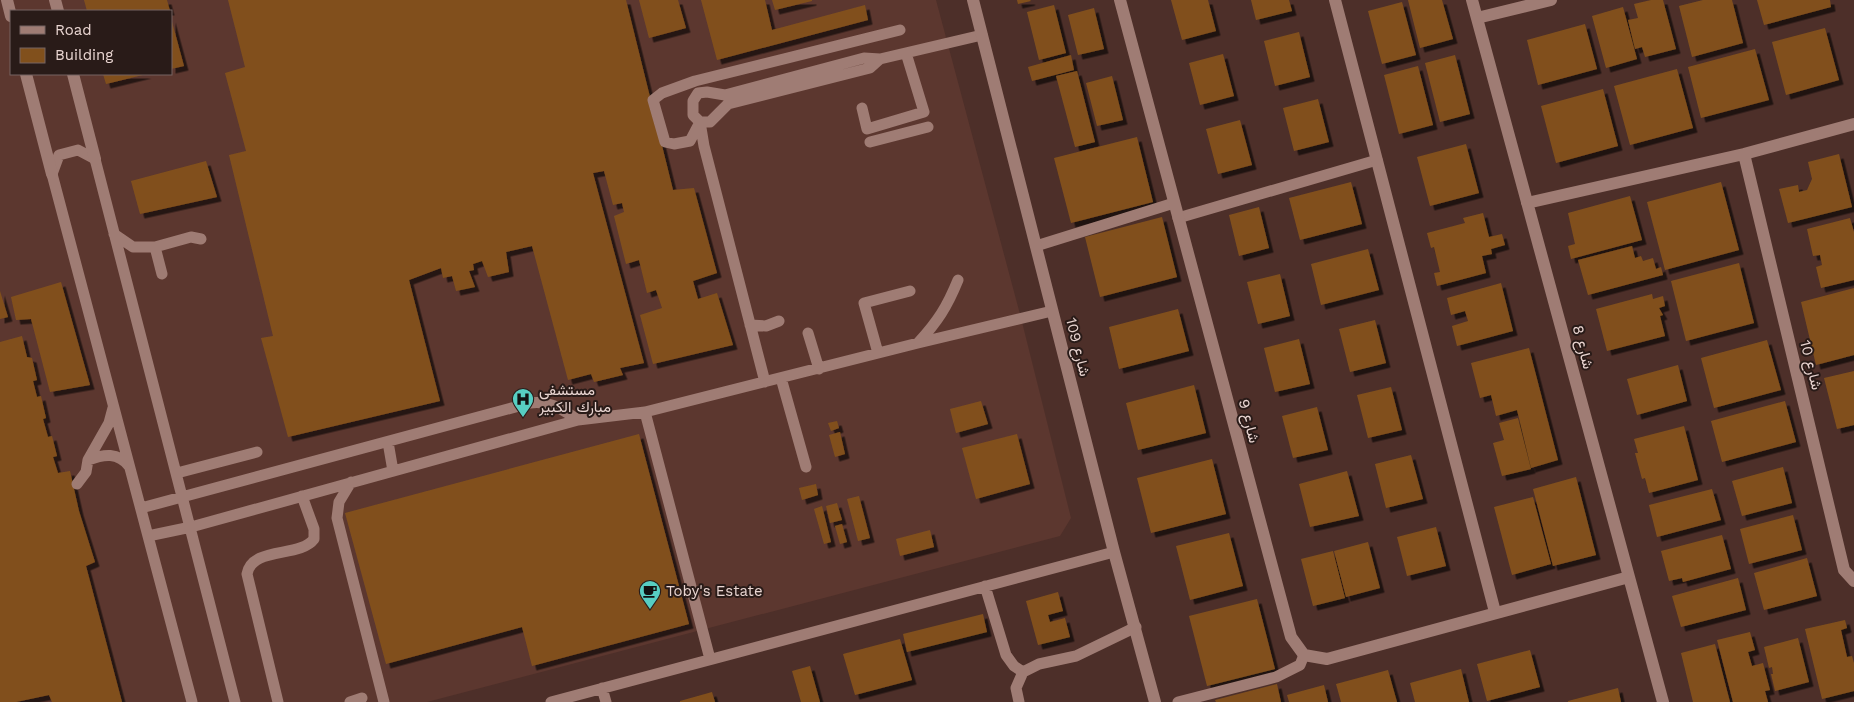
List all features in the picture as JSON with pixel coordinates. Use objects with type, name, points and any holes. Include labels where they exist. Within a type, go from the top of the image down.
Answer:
[{"type":"street","name":"شارع 109","points":[[972,0],[1114,552],[1155,702]]},
{"type":"street","name":"شارع 9","points":[[1120,0],[1290,637],[1304,654]]},
{"type":"street","points":[[1335,0],[1495,612]]},
{"type":"street","name":"شارع 8","points":[[1472,0],[1663,702]]},
{"type":"street","points":[[1477,18],[1551,0]]},
{"type":"street","points":[[26,75],[52,174]]},
{"type":"street","points":[[74,75],[95,159]]},
{"type":"street","points":[[1527,203],[1744,154],[1854,124]]},
{"type":"street","name":"شارع 10","points":[[1744,154],[1844,570],[1854,581]]},
{"type":"street","points":[[1304,654],[1328,659],[1629,577]]},
{"type":"lane","points":[[700,122],[690,141],[674,144],[666,142],[653,100],[662,93],[695,81],[900,30]]},
{"type":"lane","points":[[765,382],[704,146],[700,122],[693,115],[692,100],[698,94],[707,92],[725,95],[864,58],[880,59],[982,35]]},
{"type":"lane","points":[[862,108],[867,129],[924,112],[906,53]]},
{"type":"lane","points":[[700,122],[710,122],[728,104],[870,68],[880,59]]},
{"type":"lane","points":[[870,142],[928,127]]},
{"type":"lane","points":[[192,702],[52,174],[60,155],[78,150],[95,159],[235,702]]},
{"type":"lane","points":[[1178,218],[1377,160]]},
{"type":"lane","points":[[1036,246],[1174,203]]},
{"type":"lane","points":[[114,234],[133,247],[155,247],[192,237],[201,239]]},
{"type":"lane","points":[[155,247],[162,274]]},
{"type":"lane","points":[[918,343],[936,323],[948,305],[958,280]]},
{"type":"lane","points":[[878,353],[864,303],[910,291]]},
{"type":"lane","points":[[148,536],[191,527],[578,420],[646,412],[1052,311]]},
{"type":"lane","points":[[750,325],[766,326],[779,321]]},
{"type":"lane","points":[[808,333],[819,369]]},
{"type":"lane","points":[[781,378],[806,468]]},
{"type":"lane","points":[[141,508],[538,402],[553,404],[578,420]]},
{"type":"lane","points":[[77,484],[86,472],[88,460],[109,423],[114,407]]},
{"type":"lane","points":[[646,412],[710,660]]},
{"type":"lane","points":[[388,442],[393,471]]},
{"type":"lane","points":[[177,473],[257,452]]},
{"type":"lane","points":[[88,460],[102,455],[113,456],[123,458],[130,466]]},
{"type":"lane","points":[[351,482],[339,502],[337,518],[384,702]]},
{"type":"lane","points":[[278,702],[247,574],[251,564],[259,558],[308,545],[311,542],[315,534],[302,496]]},
{"type":"lane","points":[[551,702],[578,699],[602,688],[1114,552]]},
{"type":"lane","points":[[985,586],[1006,654],[1014,666],[1023,672]]},
{"type":"lane","points":[[1019,702],[1016,688],[1023,672],[1039,664],[1076,656],[1136,627]]},
{"type":"lane","points":[[1178,702],[1276,677],[1300,665],[1304,654]]},
{"type":"lane","points":[[602,688],[606,702]]},
{"type":"lane","points":[[350,702],[362,698]]},
{"type":"shaded area","name":"مستشفى مبارك الكبير","points":[[0,0],[936,0],[1021,318],[1071,518],[1060,536],[427,702],[0,702]]},
{"type":"building","points":[[84,0],[167,0],[170,10],[87,10]]},
{"type":"building","points":[[228,0],[626,0],[673,190],[694,188],[717,273],[693,281],[698,299],[717,293],[733,345],[653,364],[640,315],[662,308],[656,290],[647,293],[639,260],[626,264],[614,216],[624,212],[622,203],[613,205],[604,171],[593,173],[644,363],[620,368],[623,375],[594,382],[591,374],[568,380],[532,246],[506,252],[509,272],[488,277],[482,261],[473,264],[474,270],[469,271],[475,287],[456,291],[452,276],[443,278],[441,268],[409,280],[440,401],[288,437],[261,338],[273,336],[229,155],[246,151],[225,73],[245,67]]},
{"type":"building","points":[[639,0],[678,0],[686,28],[649,38]]},
{"type":"building","points":[[701,0],[765,0],[772,30],[865,5],[868,20],[717,60]]},
{"type":"building","points":[[772,0],[812,0],[812,1],[775,10]]},
{"type":"building","points":[[1017,0],[1030,0],[1031,1],[1018,4]]},
{"type":"building","points":[[1171,0],[1208,0],[1216,31],[1182,40]]},
{"type":"building","points":[[1251,0],[1289,0],[1292,11],[1256,20]]},
{"type":"building","points":[[1408,0],[1442,0],[1453,39],[1420,48]]},
{"type":"building","points":[[1651,0],[1663,0],[1676,49],[1645,57],[1642,47],[1635,49],[1628,20],[1638,18],[1634,4]]},
{"type":"building","points":[[1703,0],[1732,0],[1743,43],[1692,57],[1679,6]]},
{"type":"building","points":[[1757,0],[1830,0],[1831,7],[1764,25]]},
{"type":"building","points":[[1402,2],[1416,55],[1382,64],[1368,11]]},
{"type":"building","points":[[1054,5],[1066,53],[1039,60],[1027,12]]},
{"type":"building","points":[[1623,7],[1637,59],[1606,68],[1592,16]]},
{"type":"building","points":[[1094,8],[1104,49],[1078,55],[1068,15]]},
{"type":"building","points":[[172,22],[184,66],[172,69]]},
{"type":"building","points":[[1585,24],[1597,69],[1538,85],[1527,40]]},
{"type":"building","points":[[1825,28],[1839,80],[1786,95],[1772,42]]},
{"type":"building","points":[[1299,32],[1310,77],[1275,86],[1264,41]]},
{"type":"building","points":[[1755,49],[1769,100],[1701,118],[1688,67]]},
{"type":"building","points":[[1223,54],[1234,96],[1200,105],[1189,63]]},
{"type":"building","points":[[1071,55],[1074,70],[1032,81],[1028,67]]},
{"type":"building","points":[[1455,55],[1470,114],[1440,122],[1425,63]]},
{"type":"building","points":[[1418,66],[1433,125],[1399,134],[1384,75]]},
{"type":"building","points":[[1677,69],[1693,128],[1630,145],[1614,86]]},
{"type":"building","points":[[1077,71],[1095,142],[1075,147],[1056,76]]},
{"type":"building","points":[[103,75],[143,75],[106,84]]},
{"type":"building","points":[[1112,76],[1123,120],[1097,126],[1086,83]]},
{"type":"building","points":[[1603,89],[1618,146],[1556,163],[1541,106]]},
{"type":"building","points":[[1318,99],[1329,142],[1294,151],[1283,108]]},
{"type":"building","points":[[1240,120],[1252,165],[1218,174],[1206,129]]},
{"type":"building","points":[[1137,137],[1153,202],[1071,223],[1054,158]]},
{"type":"building","points":[[1466,144],[1479,193],[1430,206],[1417,157]]},
{"type":"building","points":[[1839,154],[1852,207],[1788,223],[1779,189],[1798,185],[1799,192],[1807,190],[1812,179],[1808,162]]},
{"type":"building","points":[[206,161],[217,197],[140,214],[131,181]]},
{"type":"building","points":[[1351,182],[1362,224],[1300,240],[1289,198]]},
{"type":"building","points":[[1721,182],[1739,250],[1665,270],[1647,202]]},
{"type":"building","points":[[1630,196],[1642,240],[1571,259],[1568,246],[1575,244],[1568,213]]},
{"type":"building","points":[[1259,207],[1269,248],[1239,256],[1229,215]]},
{"type":"building","points":[[1483,213],[1489,237],[1502,234],[1505,245],[1491,249],[1492,254],[1482,256],[1486,273],[1437,286],[1434,273],[1440,272],[1434,247],[1431,248],[1427,233],[1465,223],[1463,218]]},
{"type":"building","points":[[1162,217],[1177,277],[1100,297],[1085,237]]},
{"type":"building","points":[[1850,218],[1854,232],[1854,280],[1821,288],[1816,267],[1822,265],[1820,255],[1813,256],[1807,229]]},
{"type":"building","points":[[1632,246],[1635,258],[1641,256],[1643,261],[1653,258],[1656,269],[1661,267],[1663,275],[1588,295],[1578,260]]},
{"type":"building","points":[[1368,249],[1379,290],[1321,305],[1311,264]]},
{"type":"building","points":[[1739,263],[1754,323],[1686,341],[1671,281]]},
{"type":"building","points":[[1280,274],[1290,316],[1258,324],[1247,282]]},
{"type":"building","points":[[61,282],[90,385],[50,392],[31,319],[16,320],[11,297]]},
{"type":"building","points":[[1501,283],[1513,331],[1457,346],[1452,326],[1468,321],[1465,311],[1451,315],[1447,298]]},
{"type":"building","points":[[1854,288],[1854,355],[1816,365],[1801,302]]},
{"type":"building","points":[[0,291],[8,317],[0,319]]},
{"type":"building","points":[[1652,294],[1653,299],[1663,296],[1665,306],[1659,308],[1663,315],[1660,316],[1665,336],[1607,351],[1596,309]]},
{"type":"building","points":[[1178,309],[1189,351],[1119,369],[1109,327]]},
{"type":"building","points":[[1375,320],[1386,363],[1350,372],[1339,329]]},
{"type":"building","points":[[22,336],[27,357],[32,358],[37,380],[33,381],[37,397],[41,396],[46,418],[43,419],[48,437],[52,436],[57,456],[53,457],[58,473],[70,471],[79,511],[95,562],[86,566],[122,702],[52,702],[49,695],[16,702],[0,702],[0,342]]},
{"type":"building","points":[[1299,339],[1310,384],[1275,392],[1264,348]]},
{"type":"building","points":[[1767,340],[1781,390],[1714,408],[1701,358]]},
{"type":"building","points":[[1529,348],[1558,460],[1531,468],[1517,410],[1496,416],[1491,395],[1480,398],[1471,363]]},
{"type":"building","points":[[1678,365],[1687,401],[1637,415],[1627,379]]},
{"type":"building","points":[[1854,371],[1854,425],[1837,429],[1824,378]]},
{"type":"building","points":[[1194,385],[1206,433],[1138,450],[1126,403]]},
{"type":"building","points":[[1391,387],[1402,430],[1368,438],[1357,395]]},
{"type":"building","points":[[981,401],[988,424],[956,433],[950,409]]},
{"type":"building","points":[[1785,401],[1796,442],[1722,462],[1711,421]]},
{"type":"building","points":[[1317,407],[1328,450],[1293,458],[1282,416]]},
{"type":"building","points":[[1518,418],[1531,469],[1502,476],[1493,443],[1504,440],[1499,423]]},
{"type":"building","points":[[837,421],[839,428],[831,431],[828,423]]},
{"type":"building","points":[[1684,426],[1698,480],[1649,493],[1645,478],[1642,479],[1635,453],[1638,453],[1634,439]]},
{"type":"building","points":[[840,432],[845,454],[835,457],[829,435]]},
{"type":"building","points":[[639,434],[689,624],[532,666],[522,627],[386,664],[345,513]]},
{"type":"building","points":[[1017,434],[1030,484],[976,499],[962,448]]},
{"type":"building","points":[[1411,455],[1423,499],[1386,508],[1375,464]]},
{"type":"building","points":[[1212,459],[1226,514],[1151,533],[1137,478]]},
{"type":"building","points":[[1783,467],[1792,503],[1742,516],[1732,481]]},
{"type":"building","points":[[1347,471],[1359,516],[1310,527],[1299,484]]},
{"type":"building","points":[[1576,477],[1596,555],[1553,566],[1533,489]]},
{"type":"building","points":[[816,484],[818,495],[802,500],[799,488]]},
{"type":"building","points":[[1712,489],[1721,520],[1657,537],[1649,505]]},
{"type":"building","points":[[859,496],[870,538],[858,541],[847,499]]},
{"type":"building","points":[[1533,497],[1551,564],[1512,575],[1494,507]]},
{"type":"building","points":[[837,503],[842,520],[830,523],[826,506]]},
{"type":"building","points":[[822,506],[831,542],[824,544],[814,509]]},
{"type":"building","points":[[1793,515],[1802,550],[1749,564],[1740,529]]},
{"type":"building","points":[[842,524],[847,542],[840,544],[835,526]]},
{"type":"building","points":[[1436,527],[1446,566],[1407,576],[1397,537]]},
{"type":"building","points":[[930,530],[934,547],[900,556],[896,539]]},
{"type":"building","points":[[1229,533],[1243,586],[1190,600],[1176,546]]},
{"type":"building","points":[[1722,535],[1731,569],[1683,582],[1682,578],[1669,581],[1661,551]]},
{"type":"building","points":[[1368,542],[1380,588],[1346,597],[1334,551]]},
{"type":"building","points":[[1333,551],[1345,598],[1313,606],[1301,559]]},
{"type":"building","points":[[1807,558],[1817,596],[1764,610],[1754,573]]},
{"type":"building","points":[[1738,578],[1746,610],[1681,627],[1672,596]]},
{"type":"building","points":[[1058,592],[1063,611],[1048,615],[1050,622],[1065,618],[1070,637],[1038,645],[1026,601]]},
{"type":"building","points":[[1257,599],[1275,669],[1207,686],[1189,616]]},
{"type":"building","points":[[983,614],[987,632],[907,652],[903,634]]},
{"type":"building","points":[[1845,620],[1847,628],[1841,630],[1847,657],[1852,656],[1854,663],[1854,691],[1822,699],[1805,629]]},
{"type":"building","points":[[1750,632],[1755,650],[1748,652],[1752,666],[1763,663],[1770,690],[1765,691],[1768,702],[1733,702],[1717,640]]},
{"type":"building","points":[[1798,638],[1809,682],[1775,691],[1771,674],[1773,674],[1772,667],[1769,668],[1764,647]]},
{"type":"building","points":[[900,639],[912,680],[855,695],[843,654]]},
{"type":"building","points":[[1715,644],[1730,702],[1693,702],[1681,653]]},
{"type":"building","points":[[1530,650],[1540,687],[1487,701],[1477,664]]},
{"type":"building","points":[[810,666],[820,702],[801,702],[792,671]]},
{"type":"building","points":[[1461,669],[1469,702],[1415,702],[1410,683]]},
{"type":"building","points":[[1388,670],[1397,702],[1341,702],[1336,684]]},
{"type":"building","points":[[1277,684],[1281,702],[1216,702],[1215,700]]},
{"type":"building","points":[[1324,685],[1328,702],[1289,702],[1287,695]]},
{"type":"building","points":[[1618,688],[1621,702],[1568,702],[1568,701]]},
{"type":"building","points":[[712,692],[715,702],[680,702],[680,701]]},
{"type":"place","name":"مستشفى مبارك الكبير","points":[[523,418]]},
{"type":"place","name":"Toby's Estate","points":[[650,610]]}]
